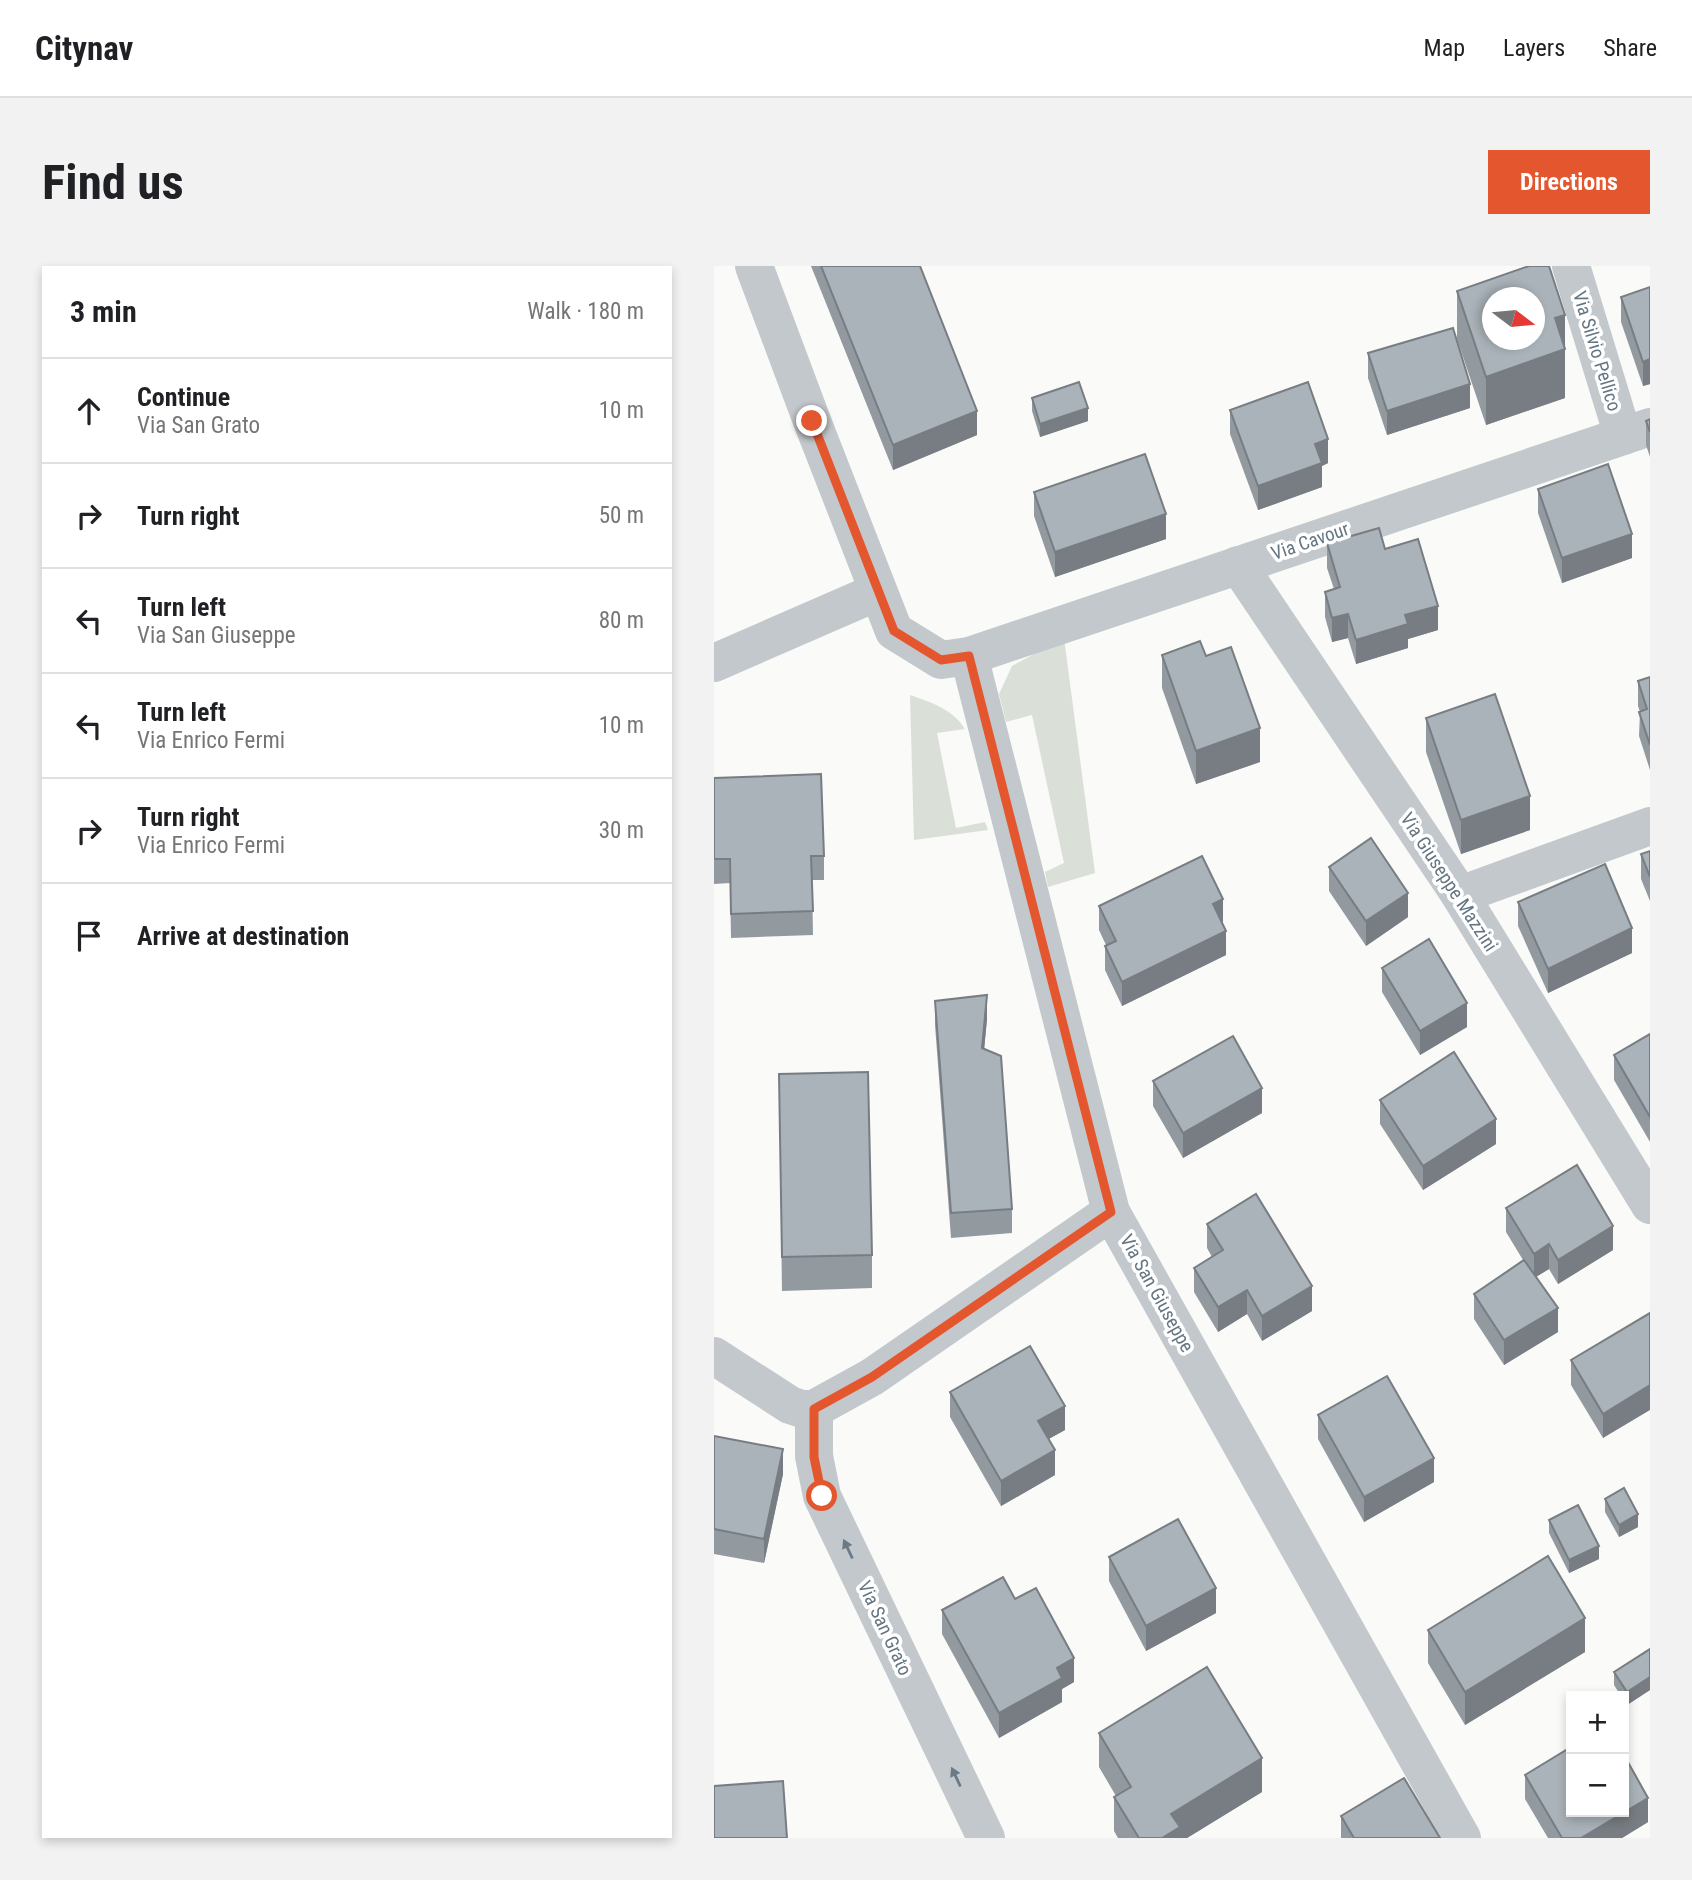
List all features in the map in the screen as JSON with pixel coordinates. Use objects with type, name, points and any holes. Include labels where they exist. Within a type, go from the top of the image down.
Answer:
[{"type":"street","name":"Via Cavour","points":[[754,266],[894,631],[941,660],[969,656],[1637,432]]},
{"type":"street","name":"Via Silvio Pellico","points":[[1571,266],[1637,432]]},
{"type":"street","name":"Via Giuseppe Mazzini","points":[[1238,565],[1460,895],[1650,1205]]},
{"type":"street","points":[[714,663],[877,592]]},
{"type":"street","name":"Via San Giuseppe","points":[[969,656],[1111,1212],[1462,1838]]},
{"type":"street","points":[[1460,895],[1650,826]]},
{"type":"street","points":[[714,1356],[790,1405],[814,1409],[872,1377],[1111,1212]]},
{"type":"street","name":"Via San Grato","points":[[814,1409],[814,1457],[822,1496],[986,1838]]},
{"type":"shaded area","points":[[1064,638],[1095,873],[1048,887],[1045,872],[1064,863],[1032,715],[1006,722],[999,694],[1012,666]]},
{"type":"shaded area","points":[[910,695],[948,711],[965,729],[937,733],[956,828],[985,822],[988,830],[914,840]]},
{"type":"building","points":[[821,266],[920,266],[977,411],[893,445]]},
{"type":"building","points":[[1529,266],[1549,266],[1565,315],[1555,318],[1565,349],[1486,377],[1457,291]]},
{"type":"building","points":[[1650,287],[1650,359],[1643,362],[1621,297]]},
{"type":"building","points":[[1453,328],[1470,384],[1387,411],[1368,353]]},
{"type":"building","points":[[1079,382],[1088,408],[1040,424],[1032,398]]},
{"type":"building","points":[[1308,382],[1328,439],[1315,444],[1322,463],[1258,486],[1230,410]]},
{"type":"building","points":[[1145,454],[1166,514],[1055,552],[1034,492]]},
{"type":"building","points":[[1608,464],[1632,534],[1562,558],[1538,489]]},
{"type":"building","points":[[1379,528],[1385,549],[1418,539],[1438,606],[1405,615],[1408,624],[1356,640],[1348,614],[1332,618],[1325,592],[1340,587],[1327,543]]},
{"type":"building","points":[[1200,641],[1206,656],[1231,647],[1260,728],[1196,751],[1162,655]]},
{"type":"building","points":[[1650,677],[1650,745],[1639,712],[1647,709],[1638,681]]},
{"type":"building","points":[[1495,694],[1530,796],[1461,820],[1426,718]]},
{"type":"building","points":[[821,774],[824,856],[811,856],[813,911],[731,914],[730,859],[714,859],[714,778]]},
{"type":"building","points":[[1371,838],[1408,893],[1366,921],[1329,867]]},
{"type":"building","points":[[1650,851],[1650,877],[1641,854]]},
{"type":"building","points":[[1202,856],[1223,899],[1213,904],[1226,931],[1122,982],[1105,946],[1116,941],[1099,906]]},
{"type":"building","points":[[1605,864],[1632,928],[1548,969],[1518,902]]},
{"type":"building","points":[[1429,939],[1467,1003],[1420,1031],[1382,968]]},
{"type":"building","points":[[987,995],[982,1048],[1001,1056],[1012,1209],[951,1213],[935,1001]]},
{"type":"building","points":[[1650,1034],[1650,1117],[1614,1055]]},
{"type":"building","points":[[1233,1036],[1262,1088],[1183,1133],[1153,1081]]},
{"type":"building","points":[[1454,1052],[1496,1119],[1423,1166],[1380,1100]]},
{"type":"building","points":[[868,1072],[872,1255],[782,1257],[779,1074]]},
{"type":"building","points":[[1577,1165],[1613,1226],[1558,1260],[1549,1244],[1534,1254],[1506,1208]]},
{"type":"building","points":[[1256,1194],[1312,1286],[1262,1316],[1247,1290],[1218,1307],[1194,1268],[1223,1250],[1207,1224]]},
{"type":"building","points":[[1524,1260],[1558,1308],[1504,1340],[1474,1294]]},
{"type":"building","points":[[1650,1313],[1650,1385],[1603,1414],[1571,1360]]},
{"type":"building","points":[[1030,1346],[1065,1406],[1038,1421],[1055,1450],[1001,1481],[950,1392]]},
{"type":"building","points":[[1387,1376],[1434,1458],[1364,1497],[1318,1415]]},
{"type":"building","points":[[714,1436],[783,1449],[764,1539],[714,1529]]},
{"type":"building","points":[[1624,1488],[1638,1514],[1619,1525],[1605,1499]]},
{"type":"building","points":[[1578,1505],[1599,1546],[1569,1560],[1549,1520]]},
{"type":"building","points":[[1178,1519],[1216,1588],[1146,1626],[1109,1557]]},
{"type":"building","points":[[1548,1556],[1585,1618],[1465,1692],[1428,1630]]},
{"type":"building","points":[[1003,1577],[1015,1599],[1036,1588],[1074,1658],[1057,1668],[1062,1678],[999,1713],[942,1610]]},
{"type":"building","points":[[1650,1649],[1650,1677],[1629,1691],[1614,1672]]},
{"type":"building","points":[[1207,1667],[1262,1758],[1171,1814],[1180,1827],[1162,1838],[1139,1838],[1114,1797],[1131,1787],[1099,1733]]},
{"type":"building","points":[[1566,1750],[1566,1817],[1616,1817],[1581,1838],[1562,1838],[1525,1775]]},
{"type":"building","points":[[1629,1764],[1648,1798],[1629,1809]]},
{"type":"building","points":[[1404,1778],[1440,1838],[1354,1838],[1341,1816]]},
{"type":"building","points":[[783,1781],[787,1838],[714,1838],[714,1786]]},
{"type":"route","points":[[812,421],[894,631],[941,660],[969,656],[1111,1212],[872,1377],[814,1409],[814,1457],[822,1496]]}]
